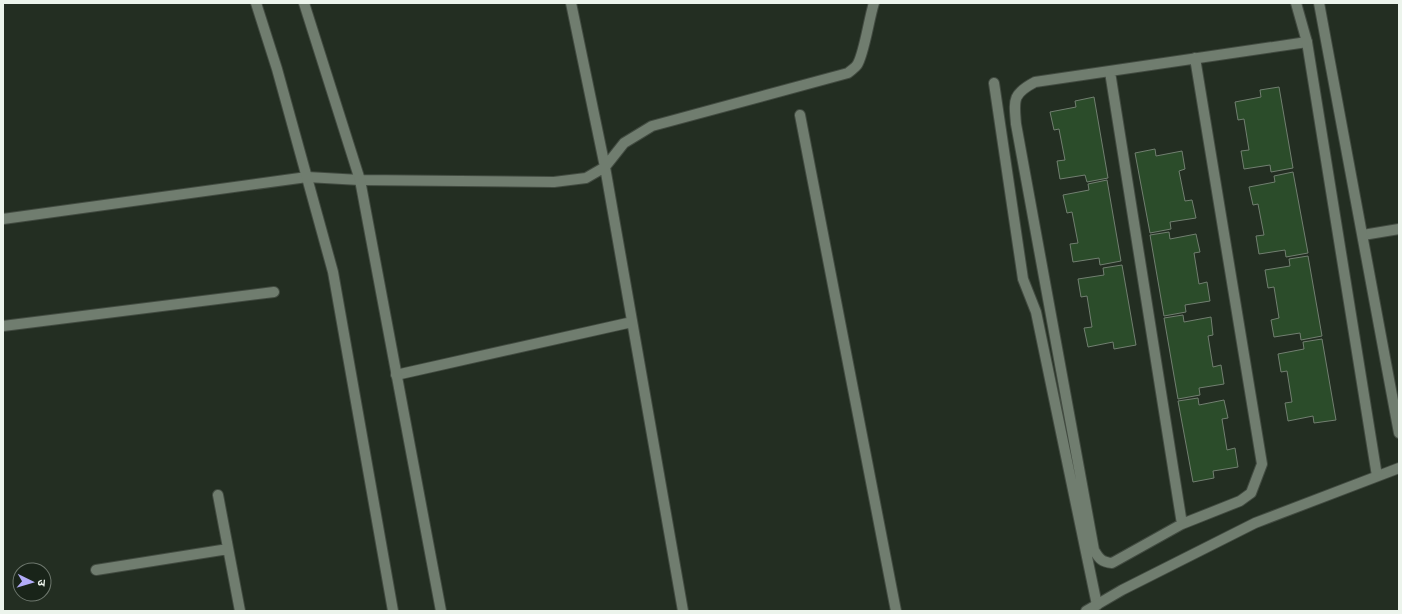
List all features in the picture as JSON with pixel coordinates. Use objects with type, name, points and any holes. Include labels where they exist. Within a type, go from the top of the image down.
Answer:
[{"type":"street","points":[[256,3],[277,69],[333,272],[392,611]]},
{"type":"street","points":[[304,3],[360,180],[441,611]]},
{"type":"street","points":[[571,3],[605,167],[683,611]]},
{"type":"street","points":[[3,219],[307,177],[360,180],[554,182],[586,178],[605,167],[624,143],[652,126],[848,73],[857,65],[861,56],[869,17],[874,3]]},
{"type":"street","points":[[1296,3],[1307,42],[1377,476]]},
{"type":"street","points":[[1319,3],[1399,433]]},
{"type":"street","points":[[1195,58],[1262,464],[1251,493],[1240,501],[1182,524],[1112,563],[1104,562],[1098,558],[1094,550],[1016,124],[1014,103],[1021,90],[1035,82],[1110,72],[1195,58],[1307,42]]},
{"type":"street","points":[[1110,72],[1182,524]]},
{"type":"street","points":[[994,83],[1024,279],[1036,312],[1097,605]]},
{"type":"street","points":[[800,115],[896,611]]},
{"type":"street","points":[[1363,235],[1399,229]]},
{"type":"street","points":[[3,326],[274,292]]},
{"type":"street","points":[[396,375],[632,322]]},
{"type":"street","points":[[1086,611],[1129,586],[1255,522],[1399,468]]},
{"type":"street","points":[[218,495],[240,611]]},
{"type":"street","points":[[96,570],[228,549]]},
{"type":"building","points":[[1279,87],[1293,168],[1271,172],[1270,165],[1244,169],[1241,151],[1249,150],[1244,119],[1238,120],[1235,102],[1261,97],[1260,90]]},
{"type":"building","points":[[1094,97],[1108,178],[1087,182],[1085,175],[1060,179],[1057,161],[1065,160],[1059,129],[1054,130],[1050,112],[1076,107],[1075,101]]},
{"type":"building","points":[[1155,149],[1156,156],[1182,151],[1185,169],[1179,171],[1185,201],[1192,200],[1196,218],[1170,222],[1171,229],[1150,233],[1135,153]]},
{"type":"building","points":[[1293,172],[1308,253],[1286,257],[1285,250],[1259,254],[1256,236],[1264,235],[1258,204],[1253,205],[1249,187],[1275,182],[1274,176]]},
{"type":"building","points":[[1107,180],[1121,261],[1100,265],[1099,258],[1073,262],[1070,244],[1078,243],[1072,212],[1067,213],[1063,195],[1089,190],[1088,184]]},
{"type":"building","points":[[1169,232],[1170,239],[1196,234],[1200,252],[1194,253],[1199,284],[1207,282],[1210,301],[1185,305],[1186,312],[1164,316],[1150,235]]},
{"type":"building","points":[[1308,256],[1322,336],[1301,340],[1300,333],[1274,337],[1271,320],[1279,318],[1274,287],[1268,288],[1265,270],[1290,266],[1289,259]]},
{"type":"building","points":[[1122,265],[1136,345],[1114,349],[1113,342],[1088,347],[1084,328],[1092,327],[1087,296],[1081,297],[1078,279],[1104,275],[1103,268]]},
{"type":"building","points":[[1183,315],[1184,322],[1211,317],[1213,335],[1208,336],[1213,367],[1221,365],[1224,384],[1199,388],[1200,395],[1178,399],[1164,318]]},
{"type":"building","points":[[1322,339],[1336,420],[1314,423],[1313,416],[1288,421],[1285,403],[1292,402],[1287,371],[1281,372],[1278,354],[1304,349],[1303,342]]},
{"type":"building","points":[[1198,398],[1199,405],[1224,400],[1228,418],[1222,419],[1227,450],[1235,448],[1238,467],[1213,471],[1214,478],[1193,482],[1178,401]]}]
